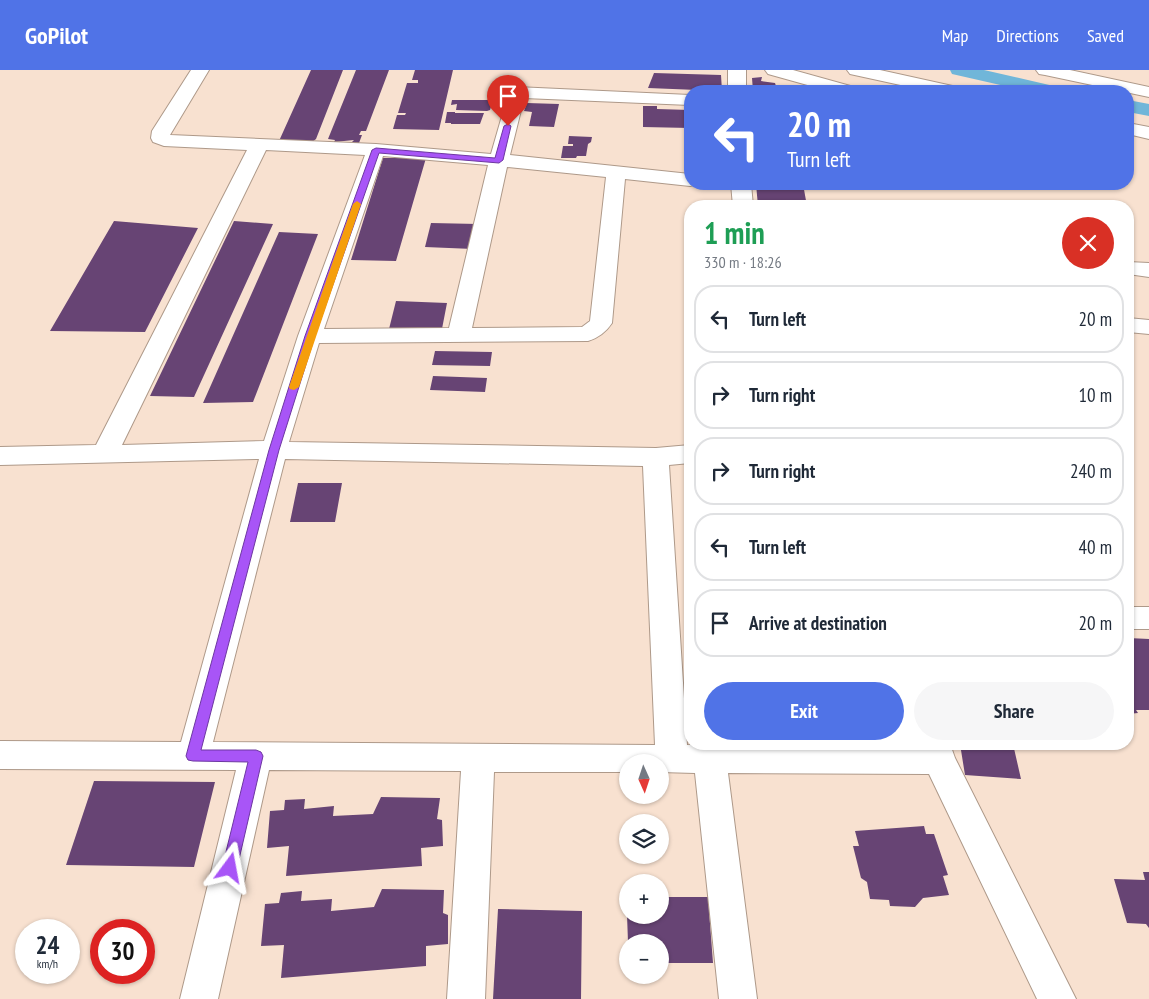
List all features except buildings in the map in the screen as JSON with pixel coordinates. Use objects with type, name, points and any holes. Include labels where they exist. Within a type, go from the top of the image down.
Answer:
[{"type":"street","points":[[200,70],[161,131],[160,138],[173,142],[376,150],[499,160],[684,179]]},
{"type":"street","points":[[737,70],[737,85]]},
{"type":"street","points":[[774,70],[827,85]]},
{"type":"street","points":[[856,70],[924,85]]},
{"type":"street","points":[[1045,70],[1116,85]]},
{"type":"street","points":[[459,335],[518,85],[684,99]]},
{"type":"street","points":[[1134,89],[1149,92]]},
{"type":"street","points":[[1134,130],[1149,134]]},
{"type":"street","points":[[105,454],[259,145]]},
{"type":"street","points":[[193,756],[274,450],[310,336],[376,150]]},
{"type":"street","points":[[310,336],[588,334],[601,323],[616,172]]},
{"type":"street","points":[[1134,269],[1149,270]]},
{"type":"street","points":[[1134,326],[1149,328]]},
{"type":"street","points":[[0,456],[274,450],[656,457],[684,455]]},
{"type":"street","points":[[656,457],[672,758]]},
{"type":"street","points":[[1134,618],[1149,618]]},
{"type":"street","points":[[0,755],[710,759],[936,752],[1057,999]]},
{"type":"street","points":[[199,999],[256,756]]},
{"type":"street","points":[[466,999],[478,757]]},
{"type":"street","points":[[710,759],[738,999]]},
{"type":"waterway","points":[[959,70],[1025,85]]},
{"type":"waterway","points":[[1134,107],[1149,110]]},
{"type":"slow traffic","points":[[294,387],[357,204]]},
{"type":"route","points":[[230,868],[256,756],[193,756],[274,450],[310,336],[376,150],[499,160],[508,126]]}]
